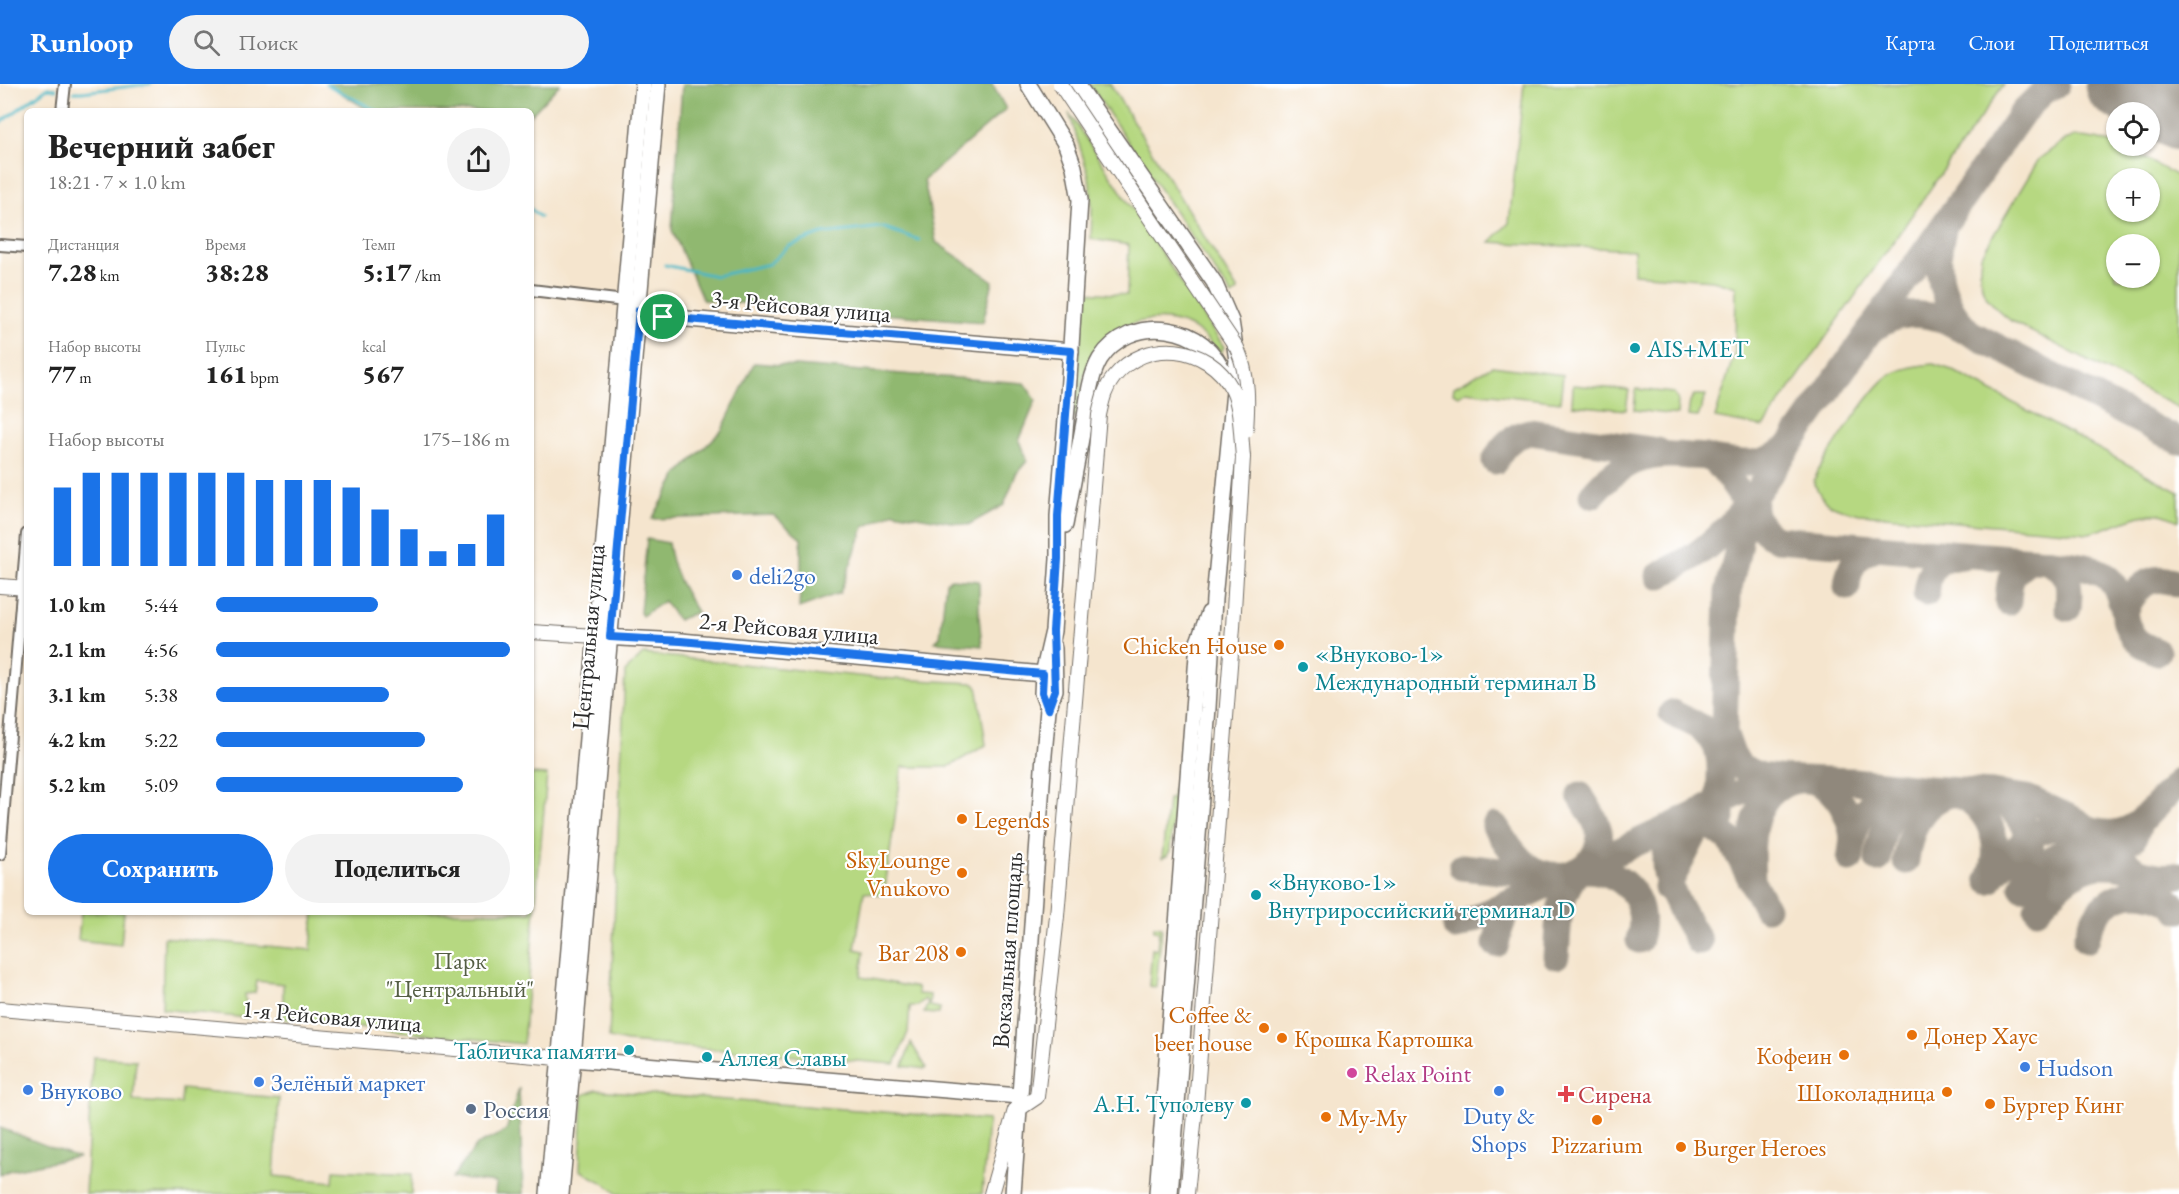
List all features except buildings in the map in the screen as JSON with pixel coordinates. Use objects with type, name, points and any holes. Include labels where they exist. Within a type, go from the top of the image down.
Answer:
[{"type":"main road","name":"Центральная улица","points":[[548,1194],[566,1059],[603,637],[625,301],[643,84]]},
{"type":"main road","name":"Центральная улица","points":[[603,637],[639,310],[658,84]]},
{"type":"main road","name":"Вокзальная площадь","points":[[1013,1194],[1048,709],[1055,690],[1053,631],[1058,559],[1058,516],[1079,211],[1079,189],[1066,145],[1028,84]]},
{"type":"main road","points":[[1077,84],[1214,282],[1231,321],[1237,360],[1214,599],[1197,854],[1170,1194]]},
{"type":"main road","name":"3-я Рейсовая улица","points":[[625,301],[639,310],[663,317],[1071,351]]},
{"type":"main road","points":[[1058,559],[1094,369],[1111,346],[1125,336],[1144,330],[1162,329],[1190,336],[1199,340],[1214,356],[1224,371],[1235,396]]},
{"type":"main road","points":[[1157,1194],[1198,642],[1214,599]]},
{"type":"main road","name":"Вокзальная площадь","points":[[1048,709],[1042,693],[1043,674],[1053,631]]},
{"type":"main road","name":"2-я Рейсовая улица","points":[[603,637],[681,641],[1043,674]]},
{"type":"main road","points":[[1184,836],[1197,854]]},
{"type":"main road","name":"Центральная улица","points":[[561,1194],[566,1059]]},
{"type":"main road","name":"1-я Рейсовая улица","points":[[566,1059],[1019,1103]]},
{"type":"main road","points":[[1166,1082],[1177,1101]]},
{"type":"street","points":[[62,108],[65,84]]},
{"type":"street","points":[[1060,84],[1237,348],[1243,362],[1248,395],[1232,639],[1187,1194]]},
{"type":"street","points":[[0,245],[24,247]]},
{"type":"street","name":"3-я Рейсовая улица","points":[[534,290],[625,301]]},
{"type":"street","points":[[991,1194],[1019,1103],[1037,1097],[1057,916],[1099,415],[1103,396],[1114,376],[1138,357],[1170,350],[1197,356],[1214,366],[1233,391],[1237,404],[1243,457]]},
{"type":"street","points":[[0,586],[24,588]]},
{"type":"street","points":[[0,854],[24,599]]},
{"type":"street","name":"2-я Рейсовая улица","points":[[534,632],[603,637]]},
{"type":"street","name":"1-я Рейсовая улица","points":[[0,1009],[566,1059]]},
{"type":"green space","points":[[327,84],[560,84],[534,112],[534,108],[364,108]]},
{"type":"green space","points":[[682,84],[992,84],[1006,109],[924,180],[936,242],[993,281],[983,322],[703,300],[672,230]]},
{"type":"green space","points":[[1089,84],[1110,84],[1238,291],[1232,296]]},
{"type":"green space","points":[[1524,84],[2004,84],[1763,427],[1715,418],[1735,351],[1736,287],[1713,280],[1634,274],[1634,250],[1490,242],[1509,223]]},
{"type":"green space","points":[[1069,113],[1224,347],[1220,353],[1200,333],[1186,325],[1171,321],[1140,321],[1125,326],[1100,344],[1091,357],[1084,378],[1077,416],[1072,417],[1086,292],[1127,295],[1129,245],[1091,239],[1092,207],[1089,176]]},
{"type":"green space","points":[[2074,137],[2089,138],[2106,142],[2106,156],[2141,156],[2179,177],[2179,408],[2011,321],[1995,307],[1985,293],[1980,277],[1981,256],[2039,159],[2065,140]]},
{"type":"green space","points":[[754,363],[1024,383],[1036,400],[1019,441],[1027,461],[1016,474],[1004,505],[968,525],[894,512],[864,527],[840,593],[799,608],[801,538],[773,515],[652,519],[678,474],[722,430]]},
{"type":"green space","points":[[1933,364],[1952,370],[2179,492],[2179,521],[2162,515],[2144,515],[2089,533],[1860,514],[1831,505],[1821,496],[1814,481],[1818,471],[1864,404],[1892,374],[1907,368]]},
{"type":"green space","points":[[1492,366],[1563,375],[1560,402],[1466,391],[1459,396],[1453,393],[1454,387]]},
{"type":"green space","points":[[1573,385],[1629,390],[1626,410],[1572,405]]},
{"type":"green space","points":[[1636,389],[1673,393],[1678,400],[1677,415],[1634,410]]},
{"type":"green space","points":[[1694,395],[1706,395],[1698,417],[1688,416],[1690,401]]},
{"type":"green space","points":[[647,539],[668,543],[678,579],[697,612],[678,620],[664,601],[642,616],[640,612]]},
{"type":"green space","points":[[951,579],[979,581],[982,646],[935,642],[940,637],[946,582]]},
{"type":"green space","points":[[643,654],[878,678],[977,685],[986,745],[948,767],[902,767],[884,895],[864,892],[855,949],[864,951],[861,977],[917,988],[918,994],[930,995],[929,1006],[940,1008],[939,1014],[924,1013],[928,1003],[925,999],[917,1006],[910,1006],[908,1032],[895,1064],[627,1042],[609,1038],[625,672]]},
{"type":"green space","name":"Парк \"Центральный\"","points":[[534,774],[547,775],[523,1044],[283,1019],[283,984],[257,981],[255,993],[245,994],[247,1018],[162,1009],[164,937],[311,950],[314,915],[534,915]]},
{"type":"green space","points":[[1173,790],[1175,791],[1170,851],[1162,858],[1168,799],[1172,799]]},
{"type":"green space","points":[[81,915],[124,915],[121,945],[78,940]]},
{"type":"green space","points":[[1154,926],[1162,927],[1156,987],[1149,986],[1152,949],[1157,950],[1159,931],[1154,930]]},
{"type":"green space","points":[[911,1043],[926,1067],[925,1069],[903,1066]]},
{"type":"green space","points":[[93,1057],[136,1060],[133,1101],[181,1104],[182,1089],[279,1098],[274,1176],[333,1182],[334,1170],[412,1174],[411,1194],[85,1194]]},
{"type":"green space","points":[[519,1088],[523,1194],[495,1194],[496,1183],[452,1178],[477,1145],[506,1131]]},
{"type":"green space","points":[[596,1090],[988,1120],[982,1194],[617,1194],[607,1185],[580,1170],[583,1095]]},
{"type":"green space","points":[[0,1128],[59,1150],[79,1157],[0,1174]]},
{"type":"waterway","points":[[74,92],[150,84]]},
{"type":"waterway","points":[[326,84],[371,108]]},
{"type":"waterway","points":[[0,123],[47,88],[56,89]]},
{"type":"waterway","points":[[534,212],[540,217]]},
{"type":"waterway","points":[[665,265],[716,276],[769,264],[789,246],[822,234],[882,227],[919,240]]},
{"type":"taxiway","points":[[2057,84],[2045,90],[2023,112],[1750,502],[1742,520],[1728,592],[1724,732],[1733,757],[1741,767],[1761,776],[1853,781],[2027,798],[2073,819],[2088,829],[2179,910]]},
{"type":"taxiway","points":[[2115,84],[2123,86]]},
{"type":"taxiway","points":[[1943,230],[1939,270],[1945,296],[1967,330]]},
{"type":"taxiway","points":[[1873,329],[1899,316],[1916,314],[1945,320],[2179,441]]},
{"type":"taxiway","points":[[1495,461],[1509,442],[1530,432],[1658,451]]},
{"type":"taxiway","points":[[1711,459],[1750,463],[1767,460],[1785,450]]},
{"type":"taxiway","points":[[1592,495],[1613,474],[1634,461],[1659,455],[1704,457],[1712,459],[1722,469],[1756,519]]},
{"type":"taxiway","points":[[1755,494],[1754,509],[1757,521],[1765,531],[1777,539],[2047,561],[2088,568],[2098,571],[2114,585],[2125,614]]},
{"type":"taxiway","points":[[1659,576],[1693,557],[1710,544],[1747,505]]},
{"type":"taxiway","points":[[1847,587],[1849,572],[1855,561],[1878,547]]},
{"type":"taxiway","points":[[1926,593],[1929,577],[1935,566],[1945,559],[1962,556]]},
{"type":"taxiway","points":[[2008,602],[2012,577],[2029,560]]},
{"type":"taxiway","points":[[2047,561],[2065,575],[2069,586],[2068,608]]},
{"type":"taxiway","points":[[2157,652],[2134,638],[2128,628],[2126,609],[2135,594],[2147,583],[2161,579],[2179,584]]},
{"type":"taxiway","points":[[1672,713],[1701,727],[1722,751]]},
{"type":"taxiway","points":[[1712,738],[1719,758],[1719,797],[1722,818]]},
{"type":"taxiway","points":[[1456,927],[1760,783],[1776,778]]},
{"type":"taxiway","points":[[1752,880],[1752,845],[1756,819],[1766,800],[1783,785],[1797,780],[1810,780],[1821,784],[1840,802],[1851,826],[1853,839]]},
{"type":"taxiway","points":[[2133,839],[2140,822],[2179,782]]},
{"type":"taxiway","points":[[1850,859],[1854,833],[1868,807],[1888,793],[1905,788]]},
{"type":"taxiway","points":[[1878,859],[1882,835],[1890,817],[1904,802],[1925,790]]},
{"type":"taxiway","points":[[1951,792],[1975,805],[1984,815],[1990,827],[1995,853],[1994,866],[1989,880]]},
{"type":"taxiway","points":[[1906,861],[1911,837],[1920,816],[1936,801],[1960,792]]},
{"type":"taxiway","points":[[1992,793],[2015,812],[2028,834],[2030,858],[2022,887]]},
{"type":"taxiway","points":[[1580,795],[1596,822],[1600,839],[1594,856],[1586,866]]},
{"type":"taxiway","points":[[1667,888],[1708,808]]},
{"type":"taxiway","points":[[1699,942],[1674,896],[1665,866],[1666,851],[1672,835],[1683,820],[1709,826],[1731,841],[1766,908]]},
{"type":"taxiway","points":[[1989,880],[2018,847],[2039,832],[2067,826],[2114,833],[2126,830],[2140,822]]},
{"type":"taxiway","points":[[1495,826],[1516,855],[1532,869],[1553,875],[1567,875]]},
{"type":"taxiway","points":[[2023,887],[2054,857],[2073,848],[2085,847],[2116,853]]},
{"type":"taxiway","points":[[2037,909],[2068,878],[2090,867],[2117,866],[2156,876],[2179,875]]},
{"type":"taxiway","points":[[1462,867],[1539,875]]},
{"type":"taxiway","points":[[1556,956],[1562,900],[1579,870],[1608,874],[1629,888],[1641,911],[1642,925],[1639,940]]},
{"type":"taxiway","points":[[2086,940],[2098,914],[2107,904],[2117,898],[2141,893],[2169,901]]},
{"type":"taxiway","points":[[1496,944],[1504,918],[1521,898]]},
{"type":"runway","points":[[2119,84],[2179,116]]},
{"type":"place","name":"AIS+MET","points":[[1635,348]]},
{"type":"place","name":"deli2go","points":[[737,575]]},
{"type":"place","name":"Chicken House","points":[[1279,645]]},
{"type":"place","name":"«Внуково-1» Международный терминал B","points":[[1303,667]]},
{"type":"place","name":"Legends","points":[[962,819]]},
{"type":"place","name":"SkyLounge Vnukovo","points":[[962,873]]},
{"type":"place","name":"«Внуково-1» Внутрироссийский терминал D","points":[[1256,895]]},
{"type":"place","name":"Bar 208","points":[[961,952]]},
{"type":"place","name":"Coffee & beer house","points":[[1264,1028]]},
{"type":"place","name":"Донер Хаус","points":[[1912,1035]]},
{"type":"place","name":"Крошка Картошка","points":[[1282,1038]]},
{"type":"place","name":"Табличка памяти","points":[[629,1050]]},
{"type":"place","name":"Кофеин","points":[[1844,1055]]},
{"type":"place","name":"Аллея Славы","points":[[707,1057]]},
{"type":"place","name":"Hudson","points":[[2025,1067]]},
{"type":"place","name":"Relax Point","points":[[1352,1073]]},
{"type":"place","name":"Зелёный маркет","points":[[259,1082]]},
{"type":"place","name":"Внуково","points":[[28,1090]]},
{"type":"place","name":"Duty & Shops","points":[[1499,1091]]},
{"type":"place","name":"Шоколадница","points":[[1947,1092]]},
{"type":"place","name":"Сирена","points":[[1566,1094]]},
{"type":"place","name":"А.Н. Туполеву","points":[[1246,1103]]},
{"type":"place","name":"Бургер Кинг","points":[[1990,1104]]},
{"type":"place","name":"Россия","points":[[471,1109]]},
{"type":"place","name":"Му-Му","points":[[1326,1117]]},
{"type":"place","name":"Pizzarium","points":[[1597,1120]]},
{"type":"place","name":"Burger Heroes","points":[[1681,1147]]},
{"type":"route","points":[[639,310],[663,317],[1071,351],[1058,516],[1058,559],[1053,631],[1055,694],[1048,709],[1042,693],[1043,674],[681,641],[610,637],[639,310]]}]
